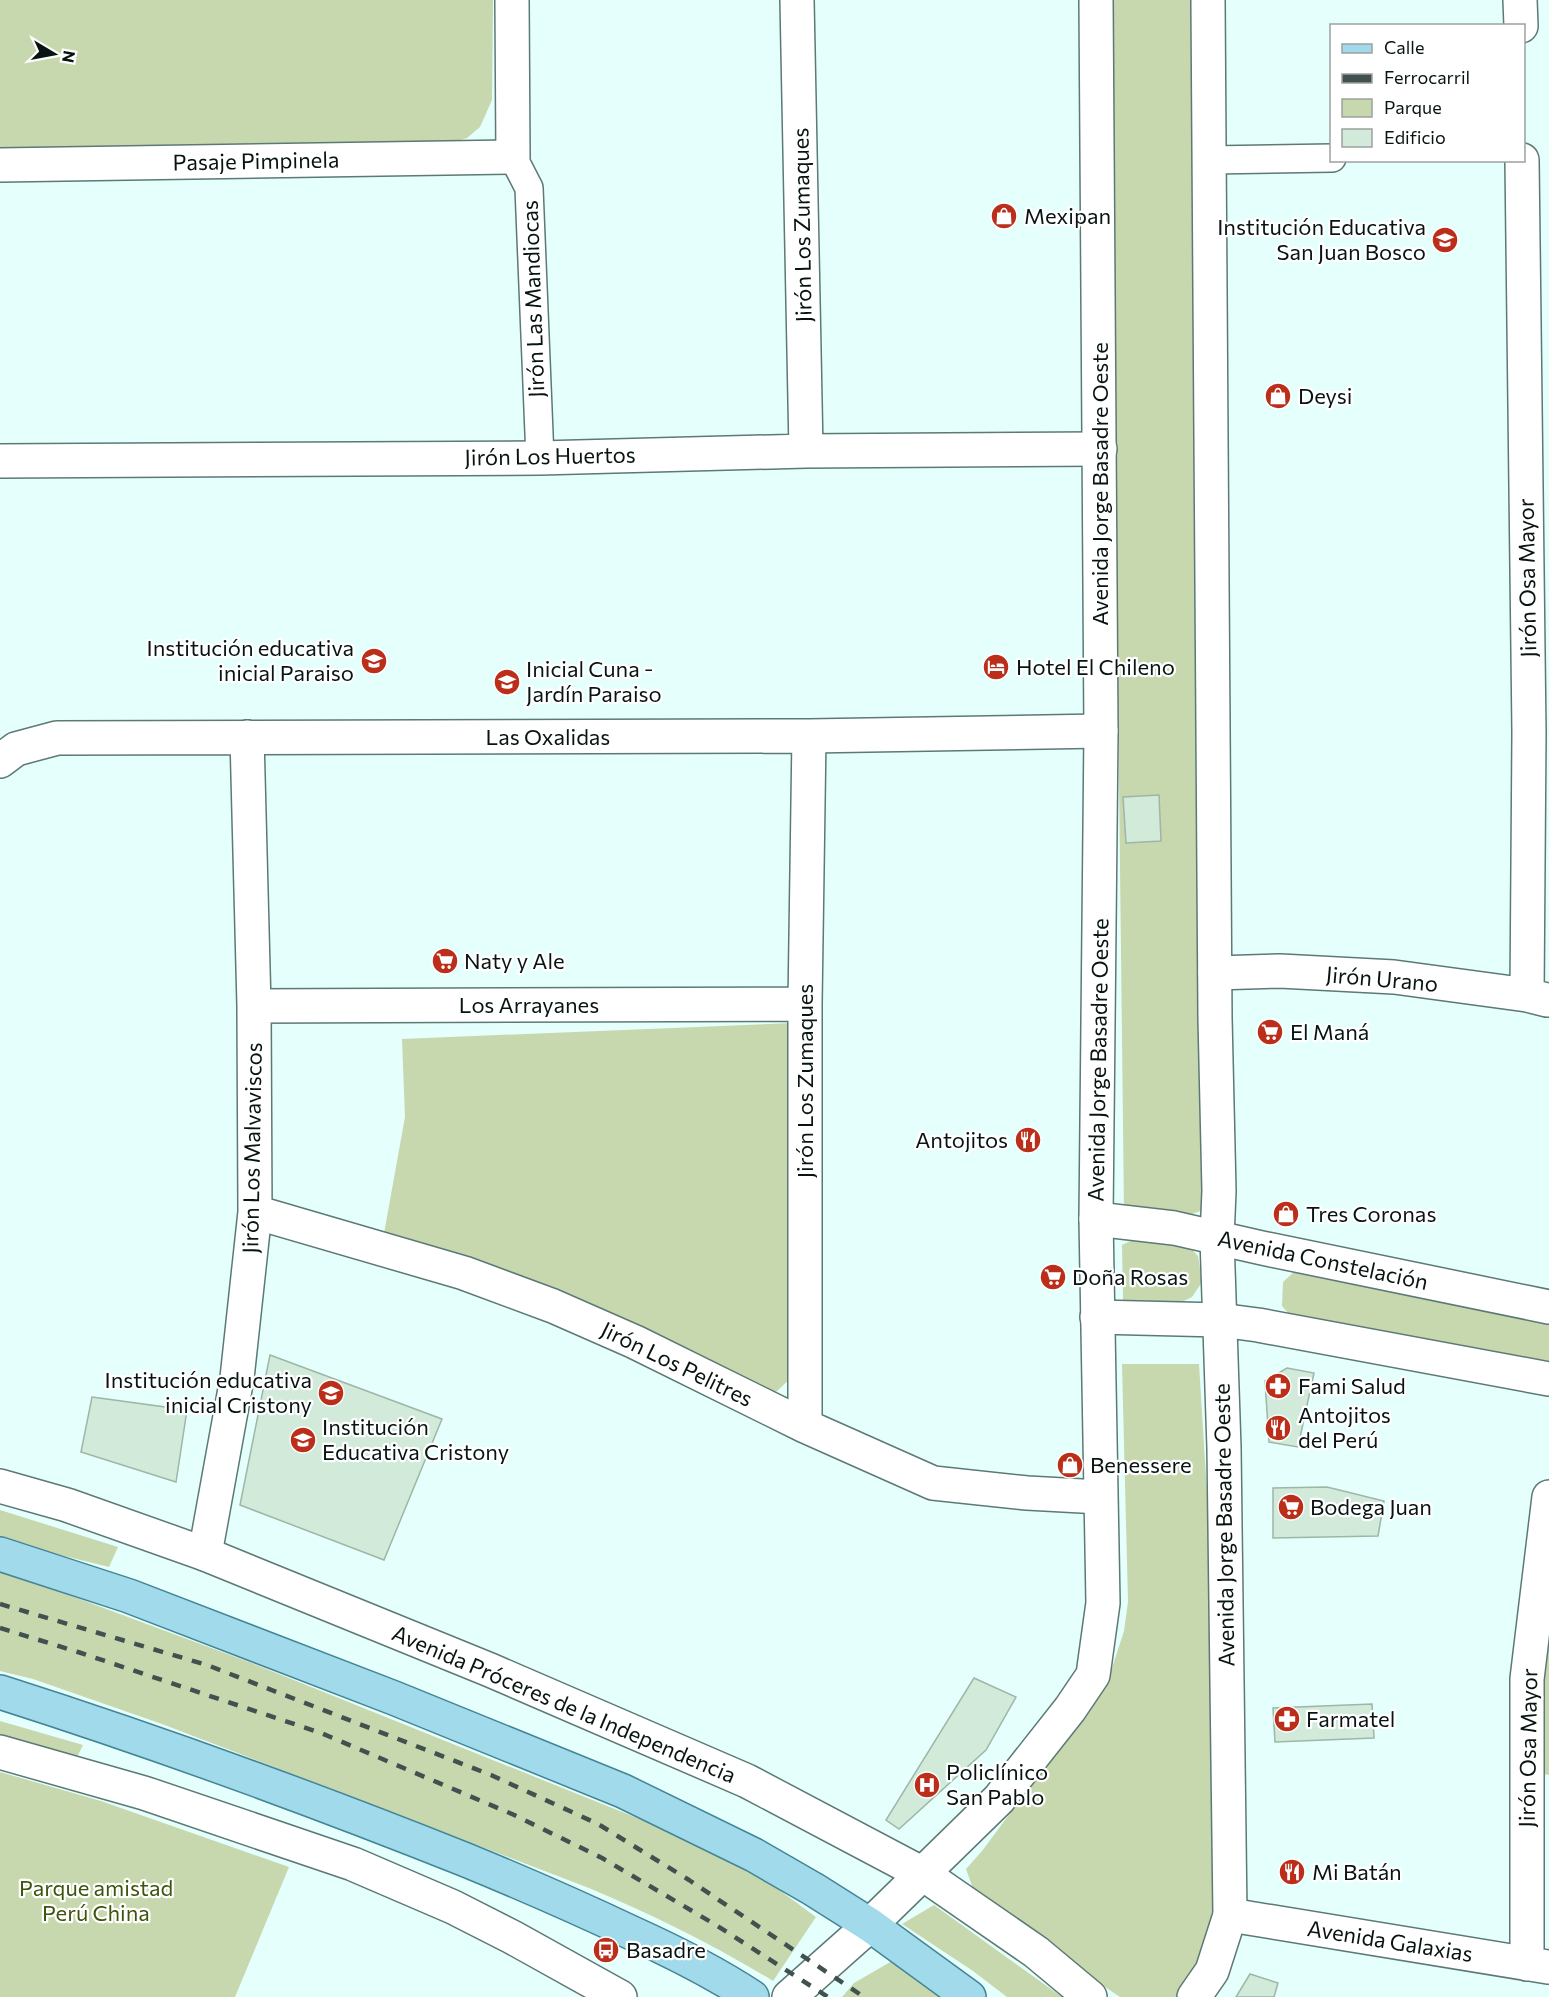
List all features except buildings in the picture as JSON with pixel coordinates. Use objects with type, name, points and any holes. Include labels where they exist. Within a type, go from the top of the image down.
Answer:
[{"type":"main road","points":[[0,1554],[129,1596],[394,1698],[622,1791],[754,1855],[870,1924],[969,1997]]},
{"type":"main road","points":[[0,1692],[70,1714],[292,1794],[521,1883],[612,1922],[686,1958],[726,1979],[752,1997]]},
{"type":"street","name":"Jirón Las Mandiocas","points":[[512,0],[513,157],[529,188],[540,458]]},
{"type":"street","name":"Jirón Los Zumaques","points":[[798,0],[806,451]]},
{"type":"street","name":"Avenida Jorge Basadre Oeste","points":[[789,1997],[870,1924],[999,1799],[1093,1675],[1103,1603],[1096,1219],[1101,731],[1095,0]]},
{"type":"street","name":"Avenida Jorge Basadre Oeste","points":[[1194,1997],[1212,1971],[1230,1915],[1224,1472],[1217,1238],[1219,1191],[1215,973],[1208,0]]},
{"type":"street","points":[[1520,0],[1521,24]]},
{"type":"street","name":"Pasaje Pimpinela","points":[[0,165],[513,157]]},
{"type":"street","points":[[1209,160],[1330,158]]},
{"type":"street","name":"Jirón Osa Mayor","points":[[1522,162],[1539,733],[1538,998]]},
{"type":"street","name":"Jirón Los Huertos","points":[[0,461],[540,458],[806,451],[1100,449]]},
{"type":"street","name":"Las Oxalidas","points":[[0,761],[16,749],[57,738],[809,736],[1101,731]]},
{"type":"street","name":"Jirón Los Zumaques","points":[[805,1426],[805,1004],[809,736]]},
{"type":"street","name":"Jirón Los Malvaviscos","points":[[205,1554],[237,1378],[255,1212],[254,1006],[247,737]]},
{"type":"street","name":"Jirón Urano","points":[[1215,973],[1280,971],[1394,977],[1538,998]]},
{"type":"street","name":"Los Arrayanes","points":[[254,1006],[805,1004]]},
{"type":"street","name":"Jirón Los Pelitres","points":[[255,1212],[465,1273],[553,1306],[635,1342],[805,1426],[933,1483],[1027,1493],[1100,1497]]},
{"type":"street","name":"Avenida Constelación","points":[[1096,1219],[1174,1228],[1549,1307]]},
{"type":"street","points":[[1097,1317],[1220,1320],[1293,1330],[1549,1379]]},
{"type":"street","name":"Avenida Próceres de la Independencia","points":[[0,1486],[67,1505],[205,1554],[490,1670],[747,1781],[923,1874],[1036,1952],[1090,1997]]},
{"type":"street","name":"Jirón Osa Mayor","points":[[1538,1965],[1538,1787],[1527,1679],[1549,1497]]},
{"type":"street","points":[[0,1752],[144,1793],[353,1864],[453,1907],[620,1997]]},
{"type":"street","name":"Avenida Galaxias","points":[[1230,1915],[1538,1965]]},
{"type":"green space","points":[[0,0],[493,0],[492,100],[480,127],[467,138],[446,144],[0,150]]},
{"type":"green space","points":[[1110,0],[1193,0],[1203,1210],[1184,1217],[1124,1211]]},
{"type":"green space","points":[[793,1023],[797,1372],[774,1394],[383,1239],[405,1117],[402,1039]]},
{"type":"green space","points":[[1139,1237],[1183,1240],[1198,1256],[1202,1282],[1192,1297],[1177,1304],[1123,1300],[1122,1245]]},
{"type":"green space","points":[[1296,1270],[1549,1321],[1549,1368],[1294,1320],[1282,1306],[1283,1282]]},
{"type":"green space","points":[[1122,1364],[1199,1364],[1214,1607],[1221,1920],[1178,1997],[1120,1997],[978,1902],[966,1869],[1082,1717],[1112,1668],[1124,1631],[1128,1602]]},
{"type":"green space","points":[[0,1510],[118,1547],[109,1567],[0,1540]]},
{"type":"green space","points":[[0,1572],[58,1591],[249,1662],[682,1836],[771,1884],[816,1917],[773,1981],[683,1931],[589,1888],[162,1724],[33,1679],[0,1671]]},
{"type":"green space","points":[[1549,1613],[1549,1775],[1544,1774],[1543,1651]]},
{"type":"green space","points":[[0,1721],[83,1745],[77,1757],[0,1737]]},
{"type":"green space","name":"Parque amistad Perú China","points":[[0,1772],[101,1801],[289,1867],[235,1997],[0,1997]]},
{"type":"green space","points":[[934,1905],[1062,1997],[1007,1997],[973,1971],[902,1924]]},
{"type":"green space","points":[[892,1961],[944,1997],[842,1997],[854,1983]]},
{"type":"railway","points":[[0,1604],[207,1665],[491,1775],[598,1824],[689,1880],[864,1997]]},
{"type":"railway","points":[[0,1628],[321,1733],[512,1814],[602,1858],[716,1925],[828,1997]]},
{"type":"place","name":"Mexipan","points":[[1004,216]]},
{"type":"place","name":"Institución Educativa San Juan Bosco","points":[[1445,240]]},
{"type":"place","name":"Deysi","points":[[1278,396]]},
{"type":"place","name":"Institución educativa inicial Paraiso","points":[[374,661]]},
{"type":"place","name":"Hotel El Chileno","points":[[996,667]]},
{"type":"place","name":"Inicial Cuna - Jardín Paraiso","points":[[507,682]]},
{"type":"place","name":"Naty y Ale","points":[[445,961]]},
{"type":"place","name":"El Maná","points":[[1270,1032]]},
{"type":"place","name":"Antojitos","points":[[1028,1140]]},
{"type":"place","name":"Tres Coronas","points":[[1286,1214]]},
{"type":"place","name":"Doña Rosas","points":[[1053,1277]]},
{"type":"place","name":"Fami Salud","points":[[1278,1386]]},
{"type":"place","name":"Institución educativa inicial Cristony","points":[[331,1393]]},
{"type":"place","name":"Antojitos del Perú","points":[[1278,1428]]},
{"type":"place","name":"Institución Educativa Cristony","points":[[303,1440]]},
{"type":"place","name":"Benessere","points":[[1070,1465]]},
{"type":"place","name":"Bodega Juan","points":[[1291,1507]]},
{"type":"place","name":"Farmatel","points":[[1287,1719]]},
{"type":"place","name":"Policlínico San Pablo","points":[[927,1785]]},
{"type":"place","name":"Mi Batán","points":[[1292,1872]]},
{"type":"place","name":"Basadre","points":[[606,1950]]}]
